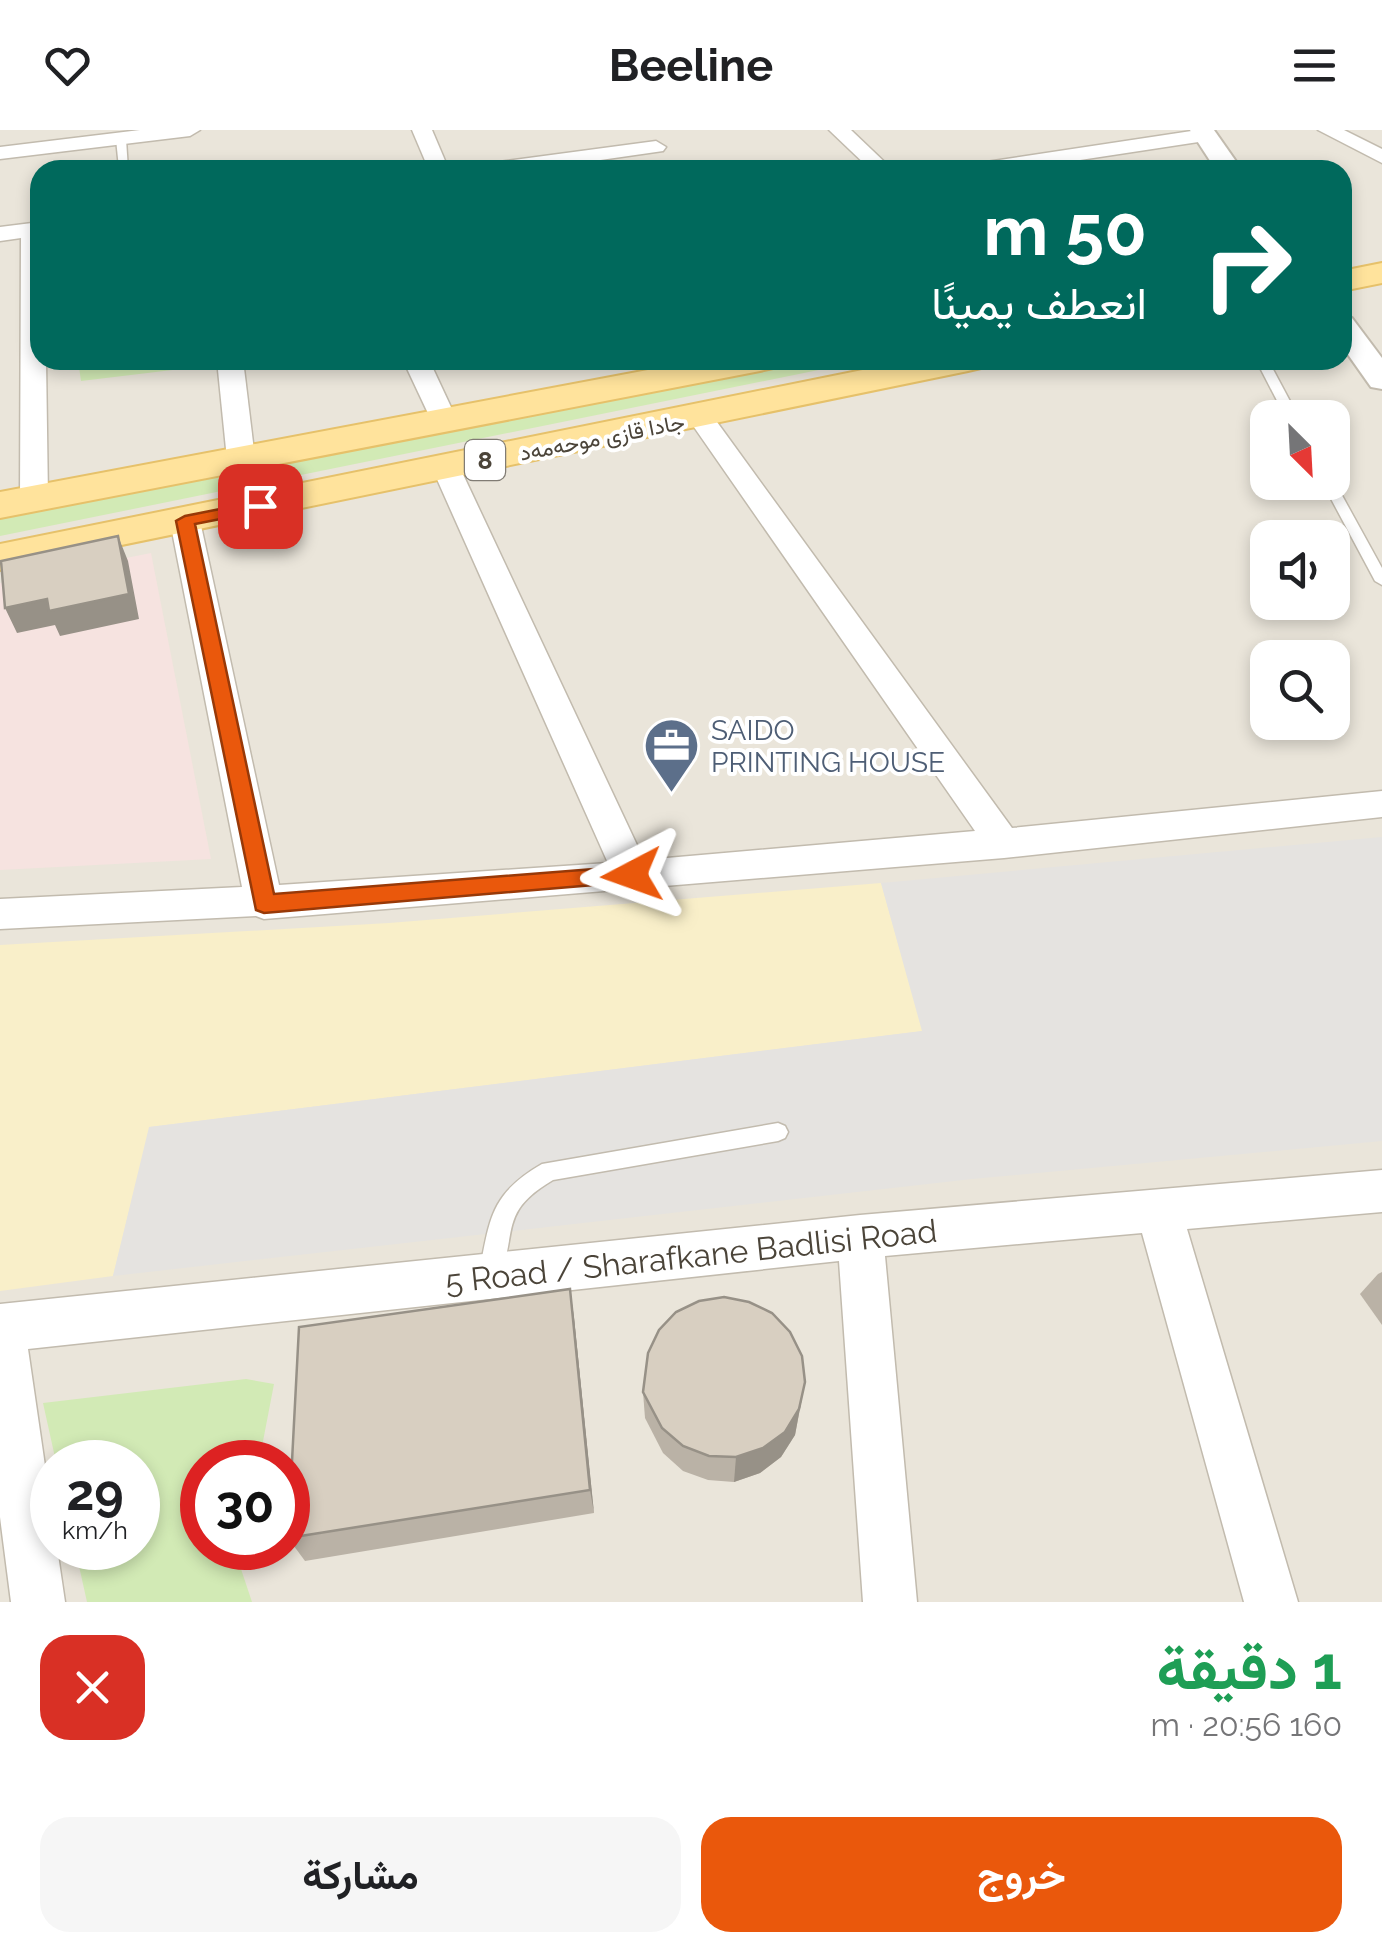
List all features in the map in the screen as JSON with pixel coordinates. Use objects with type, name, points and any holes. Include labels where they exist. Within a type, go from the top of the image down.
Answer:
[{"type":"main road","points":[[1352,279],[1382,273]]},
{"type":"main road","name":"جادا قازی موحەمەد","points":[[17,502],[707,370]]},
{"type":"main road","name":"جادا قازی موحەمەد","points":[[0,557],[921,370]]},
{"type":"street","points":[[0,153],[190,130]]},
{"type":"street","points":[[422,130],[435,160]]},
{"type":"street","points":[[839,130],[872,160]]},
{"type":"street","points":[[1337,131],[1382,157]]},
{"type":"street","points":[[1034,160],[1203,132],[1222,160]]},
{"type":"street","points":[[537,160],[649,139],[666,160]]},
{"type":"street","points":[[0,234],[30,230]]},
{"type":"street","points":[[1352,338],[1382,380]]},
{"type":"street","points":[[17,502],[32,370]]},
{"type":"street","points":[[231,370],[241,458]]},
{"type":"street","points":[[421,370],[444,420]]},
{"type":"street","points":[[700,417],[1004,844]]},
{"type":"street","points":[[446,468],[632,875]]},
{"type":"street","points":[[185,521],[264,904]]},
{"type":"street","points":[[0,914],[264,904],[632,875],[1004,844],[1382,804]]},
{"type":"street","name":"5 Road / Sharafkane Badlisi Road","points":[[1,1328],[860,1237],[1382,1192]]},
{"type":"street","points":[[1158,1210],[1271,1602]]},
{"type":"street","points":[[860,1237],[890,1602]]},
{"type":"street","points":[[1,1328],[38,1602]]},
{"type":"lane","points":[[121,138],[123,160]]},
{"type":"lane","points":[[1267,370],[1283,400]]},
{"type":"lane","points":[[1338,500],[1382,582]]},
{"type":"lane","points":[[489,1277],[506,1201],[522,1185],[549,1171],[778,1132]]},
{"type":"shaded area","points":[[0,130],[1382,130],[1382,1602],[0,1602]]},
{"type":"shaded area","points":[[151,553],[211,859],[0,870],[0,583]]},
{"type":"shaded area","points":[[1382,837],[1382,1141],[972,1179],[113,1276],[149,1127],[922,1031],[881,883]]},
{"type":"green space","points":[[79,370],[172,370],[81,381]]},
{"type":"green space","points":[[740,370],[819,370],[0,536],[0,516]]},
{"type":"green space","points":[[246,1379],[274,1384],[263,1440],[180,1440],[180,1570],[241,1570],[252,1602],[87,1602],[80,1570],[160,1570],[160,1440],[51,1440],[43,1403]]},
{"type":"sand","points":[[881,883],[923,1031],[150,1127],[113,1276],[0,1291],[0,945],[389,923]]},
{"type":"building","points":[[118,536],[129,594],[49,611],[47,599],[5,608],[1,561]]},
{"type":"building","points":[[570,1289],[590,1490],[310,1535],[310,1440],[293,1440],[299,1327]]},
{"type":"building","points":[[724,1297],[749,1302],[772,1313],[790,1332],[802,1356],[805,1382],[799,1409],[785,1432],[763,1448],[736,1457],[709,1456],[683,1446],[662,1428],[643,1392],[648,1353],[659,1330],[676,1312],[699,1301]]},
{"type":"place","name":"SAIDO PRINTING HOUSE","points":[[672,795]]},
{"type":"route","points":[[260,506],[185,521],[264,904],[632,875]]}]
